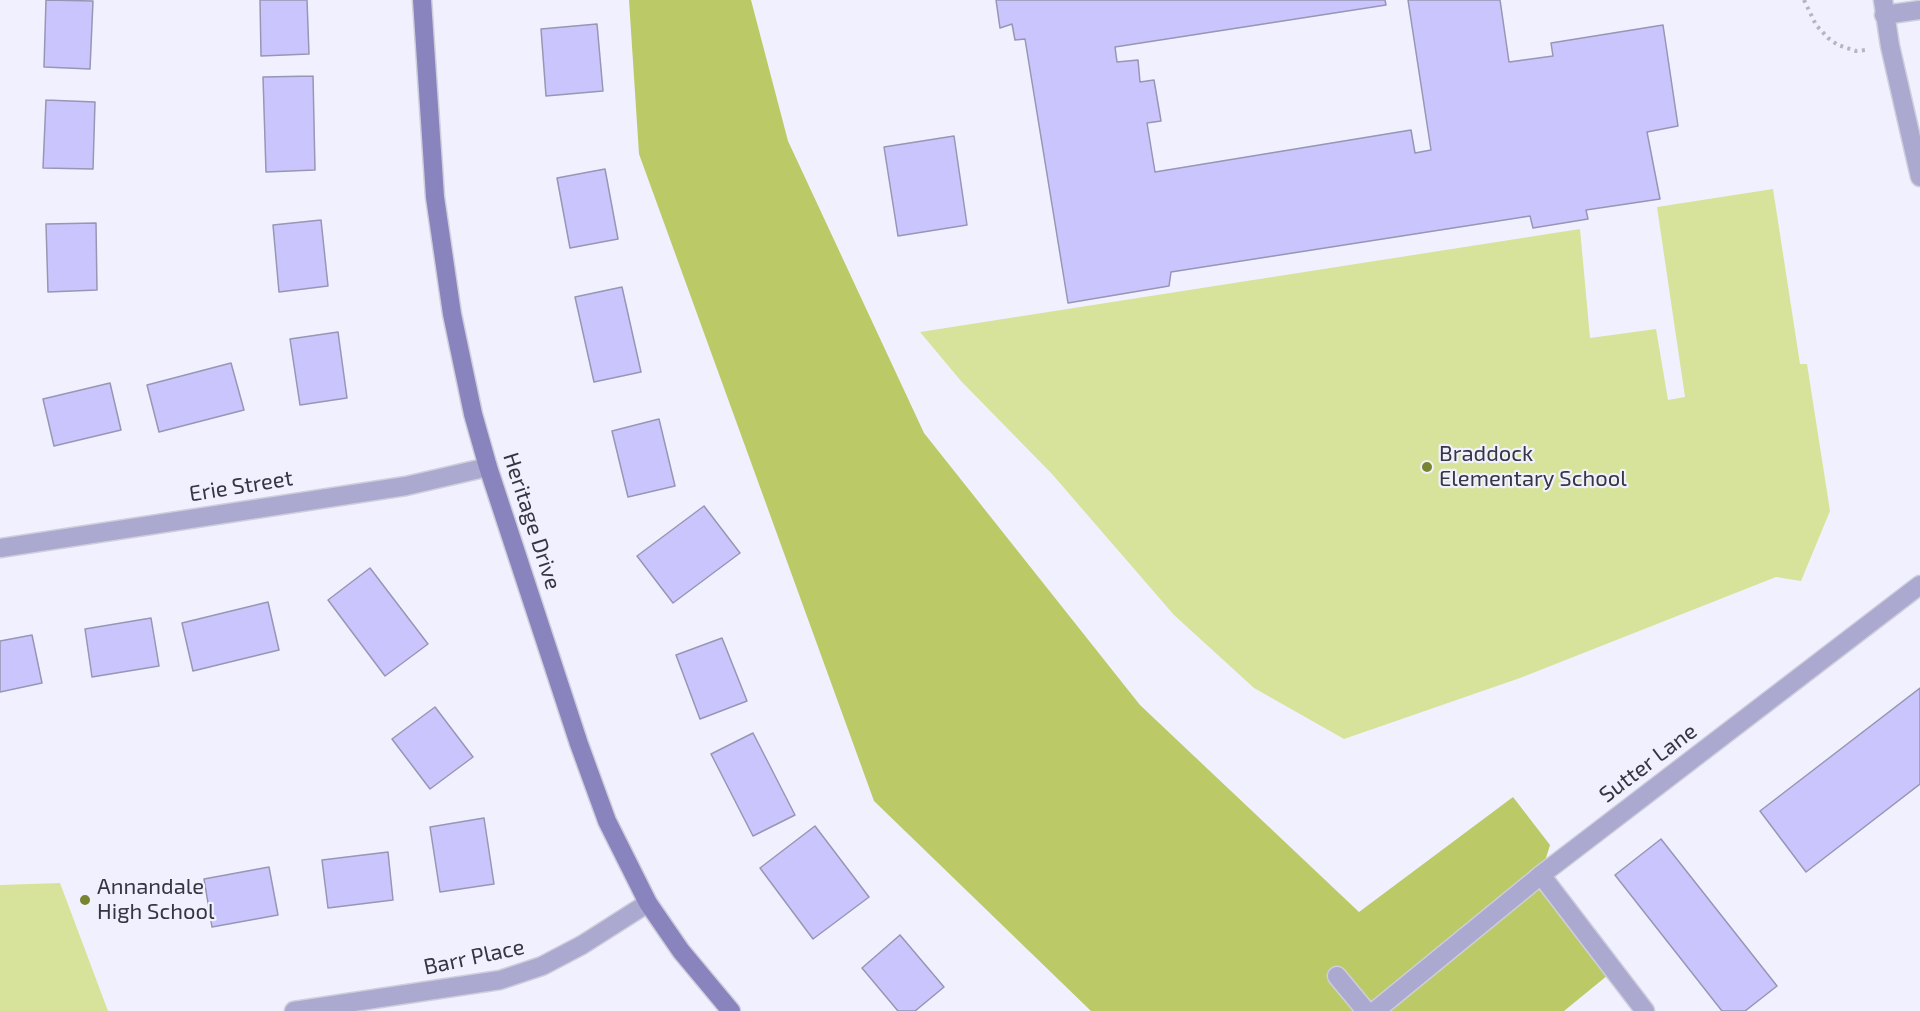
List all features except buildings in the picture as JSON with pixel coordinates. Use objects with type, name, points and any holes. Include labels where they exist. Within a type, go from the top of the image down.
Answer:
[{"type":"street","name":"Heritage Drive","points":[[422,0],[435,197],[452,314],[473,414],[488,466],[607,821],[648,903],[681,951],[731,1011]]},
{"type":"street","points":[[1920,10],[1883,8],[1920,177]]},
{"type":"street","name":"Erie Street","points":[[0,548],[406,486],[488,466]]},
{"type":"street","name":"Sutter Lane","points":[[1376,1011],[1541,875],[1920,585]]},
{"type":"street","points":[[1541,875],[1645,1011]]},
{"type":"street","name":"Barr Place","points":[[294,1011],[416,1003],[500,980],[542,966],[582,945],[648,903]]},
{"type":"street","points":[[1337,976],[1366,1011]]},
{"type":"path","points":[[1804,0],[1816,25],[1838,45],[1856,51],[1890,46]]},
{"type":"green space","points":[[629,0],[751,0],[788,141],[924,433],[1140,705],[1359,912],[1513,797],[1550,845],[1537,887],[1608,975],[1564,1011],[1091,1011],[874,801],[639,154]]},
{"type":"green space","points":[[1773,189],[1800,364],[1807,364],[1830,511],[1801,581],[1776,577],[1520,678],[1344,739],[1254,688],[1174,615],[1052,474],[961,381],[920,332],[1580,229],[1590,338],[1656,329],[1668,400],[1685,397],[1657,207]]},
{"type":"green space","points":[[60,883],[108,1011],[0,1011],[0,885]]},
{"type":"place","name":"Braddock Elementary School","points":[[1427,467]]},
{"type":"place","name":"Annandale High School","points":[[85,900]]}]
